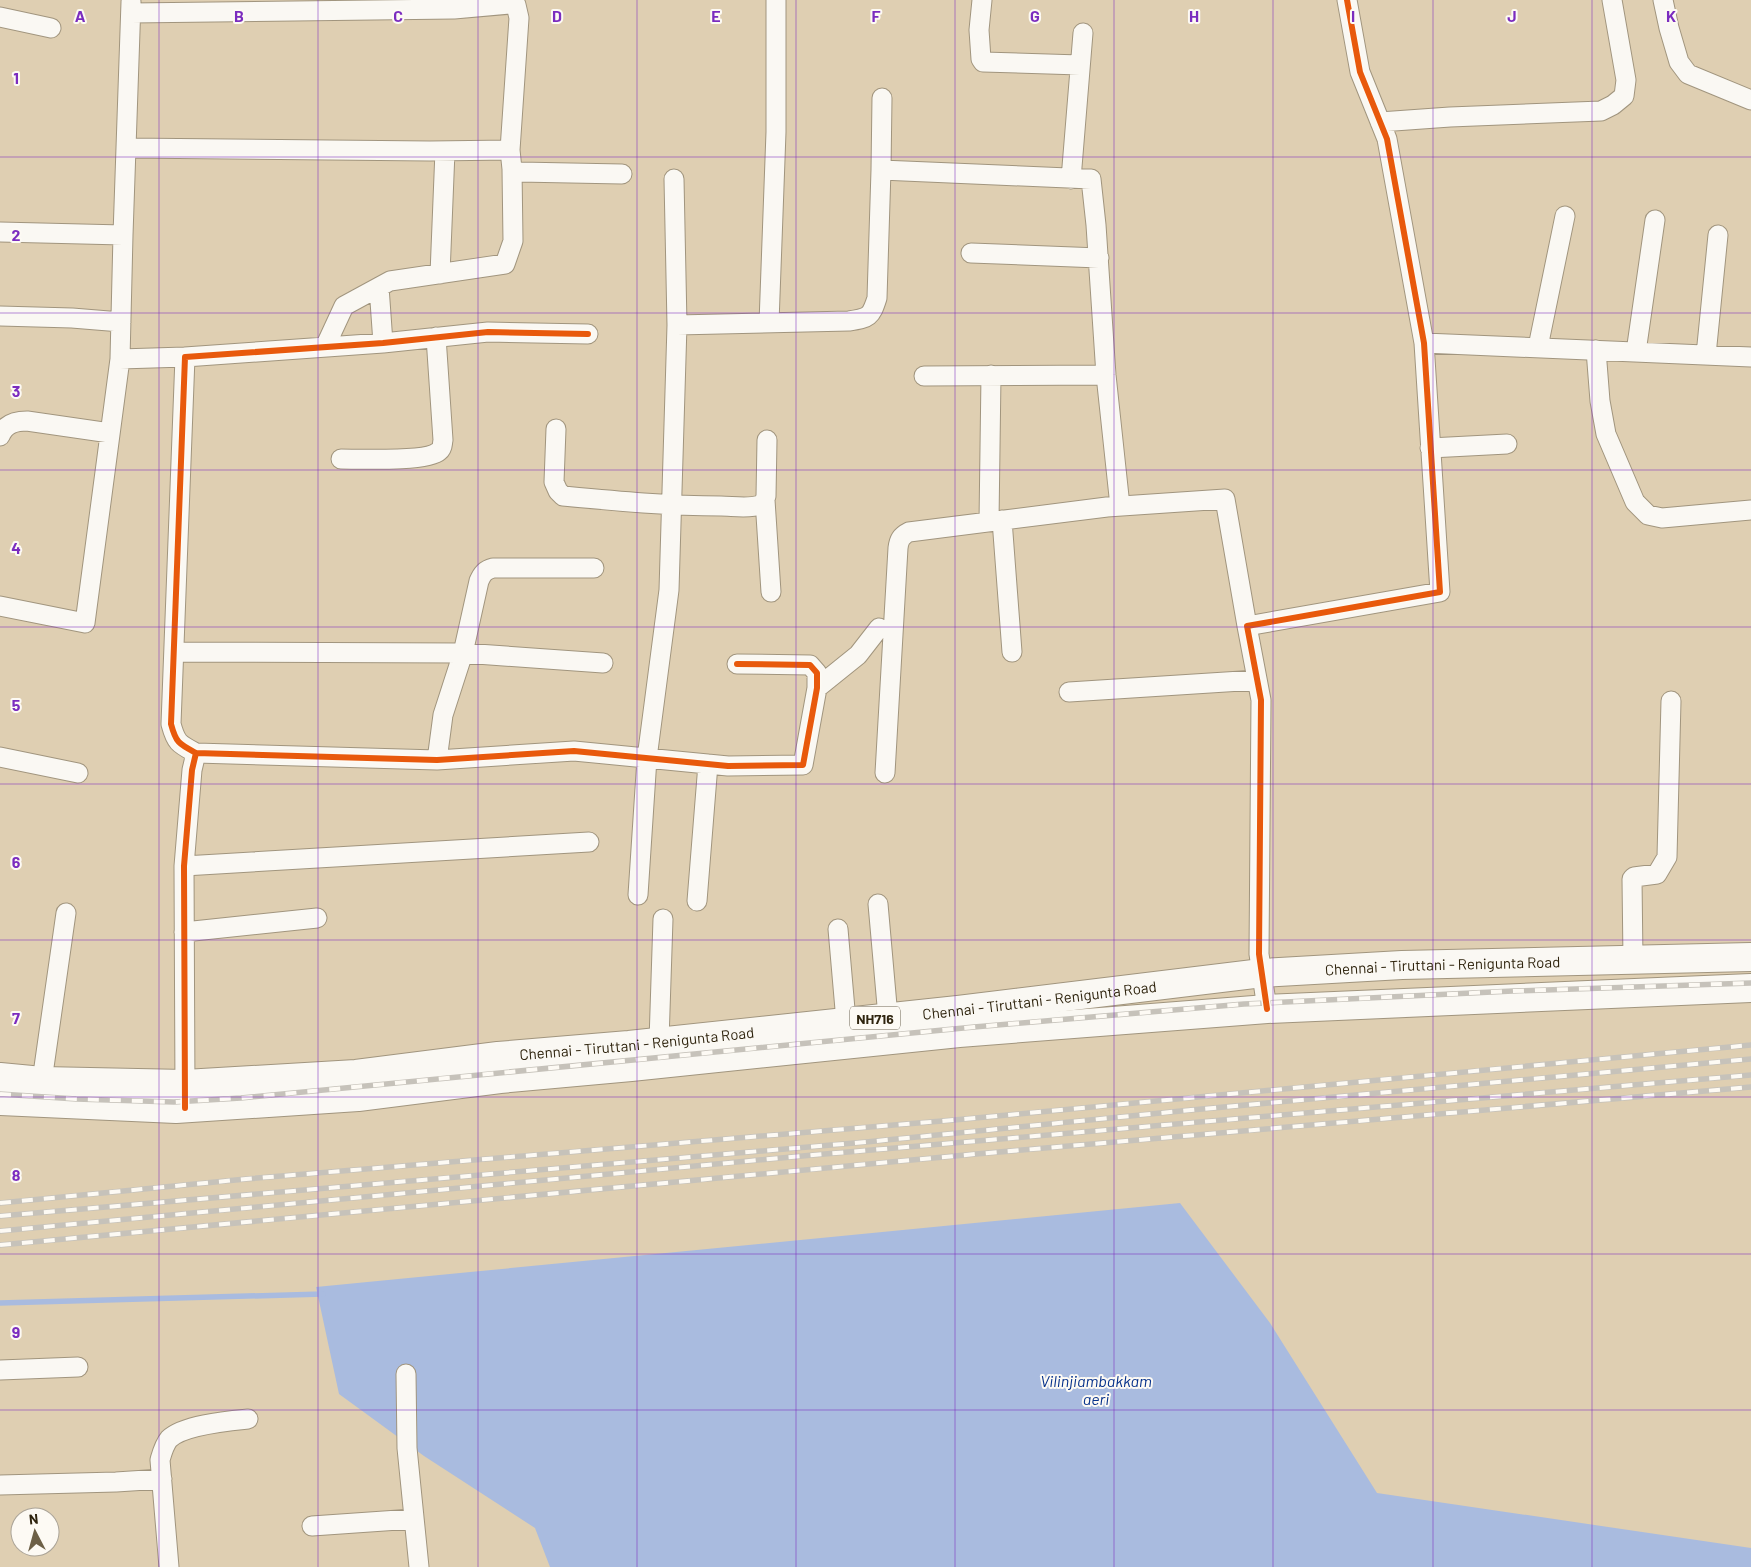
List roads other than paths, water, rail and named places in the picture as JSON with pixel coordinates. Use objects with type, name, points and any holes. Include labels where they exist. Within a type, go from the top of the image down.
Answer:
[{"type":"highway","name":"Chennai - Tiruttani - Renigunta Road","points":[[0,1078],[185,1096],[498,1056],[888,1017],[1262,973],[1402,965],[1751,957]]},
{"type":"highway","name":"Chennai - Tiruttani - Renigunta Road","points":[[0,1101],[185,1096],[358,1097],[500,1079],[959,1033],[1267,1009],[1751,988]]},
{"type":"street","points":[[769,323],[776,132],[776,0]]},
{"type":"street","points":[[982,0],[980,30],[981,59],[984,62],[1080,65]]},
{"type":"street","points":[[1247,626],[1440,592],[1424,343],[1386,139],[1360,72],[1347,0]]},
{"type":"street","points":[[1380,122],[1450,117],[1601,111],[1613,105],[1624,96],[1626,80],[1612,0]]},
{"type":"street","points":[[1663,0],[1668,28],[1679,62],[1688,74],[1751,100]]},
{"type":"street","points":[[0,606],[85,623],[120,359],[131,6],[454,9],[516,5],[519,18],[510,150],[513,241],[505,264],[390,281],[344,306],[325,347]]},
{"type":"street","points":[[0,17],[51,28]]},
{"type":"street","points":[[1071,179],[1083,33]]},
{"type":"street","points":[[677,325],[849,321],[865,318],[873,311],[878,298],[882,98]]},
{"type":"street","points":[[126,148],[510,150]]},
{"type":"street","points":[[440,274],[445,151]]},
{"type":"street","points":[[512,169],[519,172],[622,174]]},
{"type":"street","points":[[881,170],[1091,179],[1099,258],[1106,375],[1120,506]]},
{"type":"street","points":[[638,895],[647,758],[669,590],[677,325],[674,179]]},
{"type":"street","points":[[1538,348],[1565,216]]},
{"type":"street","points":[[1636,352],[1655,220]]},
{"type":"street","points":[[0,232],[123,235]]},
{"type":"street","points":[[1706,355],[1718,235]]},
{"type":"street","points":[[971,253],[1099,258]]},
{"type":"street","points":[[378,287],[383,342]]},
{"type":"street","points":[[0,316],[72,318],[121,322]]},
{"type":"street","points":[[120,359],[185,357],[325,347],[488,332],[588,334]]},
{"type":"street","points":[[341,459],[424,457],[438,453],[442,448],[436,337]]},
{"type":"street","points":[[1424,343],[1751,357]]},
{"type":"street","points":[[1596,350],[1600,400],[1606,434],[1636,502],[1648,515],[1662,518],[1751,510]]},
{"type":"street","points":[[185,357],[171,724],[174,736],[179,744],[196,753],[437,760],[574,751],[728,766],[803,765],[818,688],[817,673],[813,666],[737,664]]},
{"type":"street","points":[[991,375],[995,521],[1012,652]]},
{"type":"street","points":[[924,376],[1106,375]]},
{"type":"street","points":[[0,436],[4,429],[17,421],[110,433]]},
{"type":"street","points":[[556,429],[554,482],[558,491],[563,496],[671,506],[757,506],[765,500]]},
{"type":"street","points":[[768,440],[765,500],[771,592]]},
{"type":"street","points":[[1430,448],[1507,444]]},
{"type":"street","points":[[885,773],[899,540],[902,535],[909,532],[1120,506],[1225,499],[1261,700],[1259,954],[1267,1009]]},
{"type":"street","points":[[437,760],[443,715],[463,653],[482,575],[489,569],[594,568]]},
{"type":"street","points":[[818,688],[858,655],[880,628]]},
{"type":"street","points":[[174,652],[463,653],[603,663]]},
{"type":"street","points":[[1069,692],[1257,680]]},
{"type":"street","points":[[1632,960],[1632,879],[1634,877],[1657,874],[1667,857],[1671,701]]},
{"type":"street","points":[[185,1096],[184,866],[192,770],[196,753]]},
{"type":"street","points":[[0,757],[78,773]]},
{"type":"street","points":[[697,901],[708,764]]},
{"type":"street","points":[[184,866],[589,842]]},
{"type":"street","points":[[878,904],[888,1017]]},
{"type":"street","points":[[42,1081],[66,913]]},
{"type":"street","points":[[184,932],[317,918]]},
{"type":"street","points":[[659,1041],[663,919]]},
{"type":"street","points":[[838,929],[846,1021]]},
{"type":"street","points":[[0,1370],[78,1367]]},
{"type":"street","points":[[406,1374],[407,1448],[413,1519],[420,1567]]},
{"type":"street","points":[[169,1567],[160,1460],[165,1445],[170,1438],[177,1434],[208,1423],[248,1419]]},
{"type":"street","points":[[0,1486],[162,1479]]},
{"type":"street","points":[[312,1526],[413,1519]]},
{"type":"water","name":"Vilinjiambakkam aeri","points":[[1180,1203],[1270,1323],[1377,1493],[1751,1548],[1751,1567],[550,1567],[535,1528],[424,1456],[339,1394],[316,1287]]},
{"type":"waterway","points":[[0,1303],[323,1294]]},
{"type":"railway","points":[[0,1094],[76,1099],[174,1102],[241,1098],[974,1027],[1244,1004],[1513,991],[1751,983]]},
{"type":"railway","points":[[0,1203],[246,1179],[954,1120],[1751,1045]]},
{"type":"railway","points":[[0,1216],[866,1142],[1191,1110],[1751,1059]]},
{"type":"railway","points":[[0,1231],[813,1155],[1751,1075]]},
{"type":"railway","points":[[0,1245],[976,1154],[1751,1087]]}]
